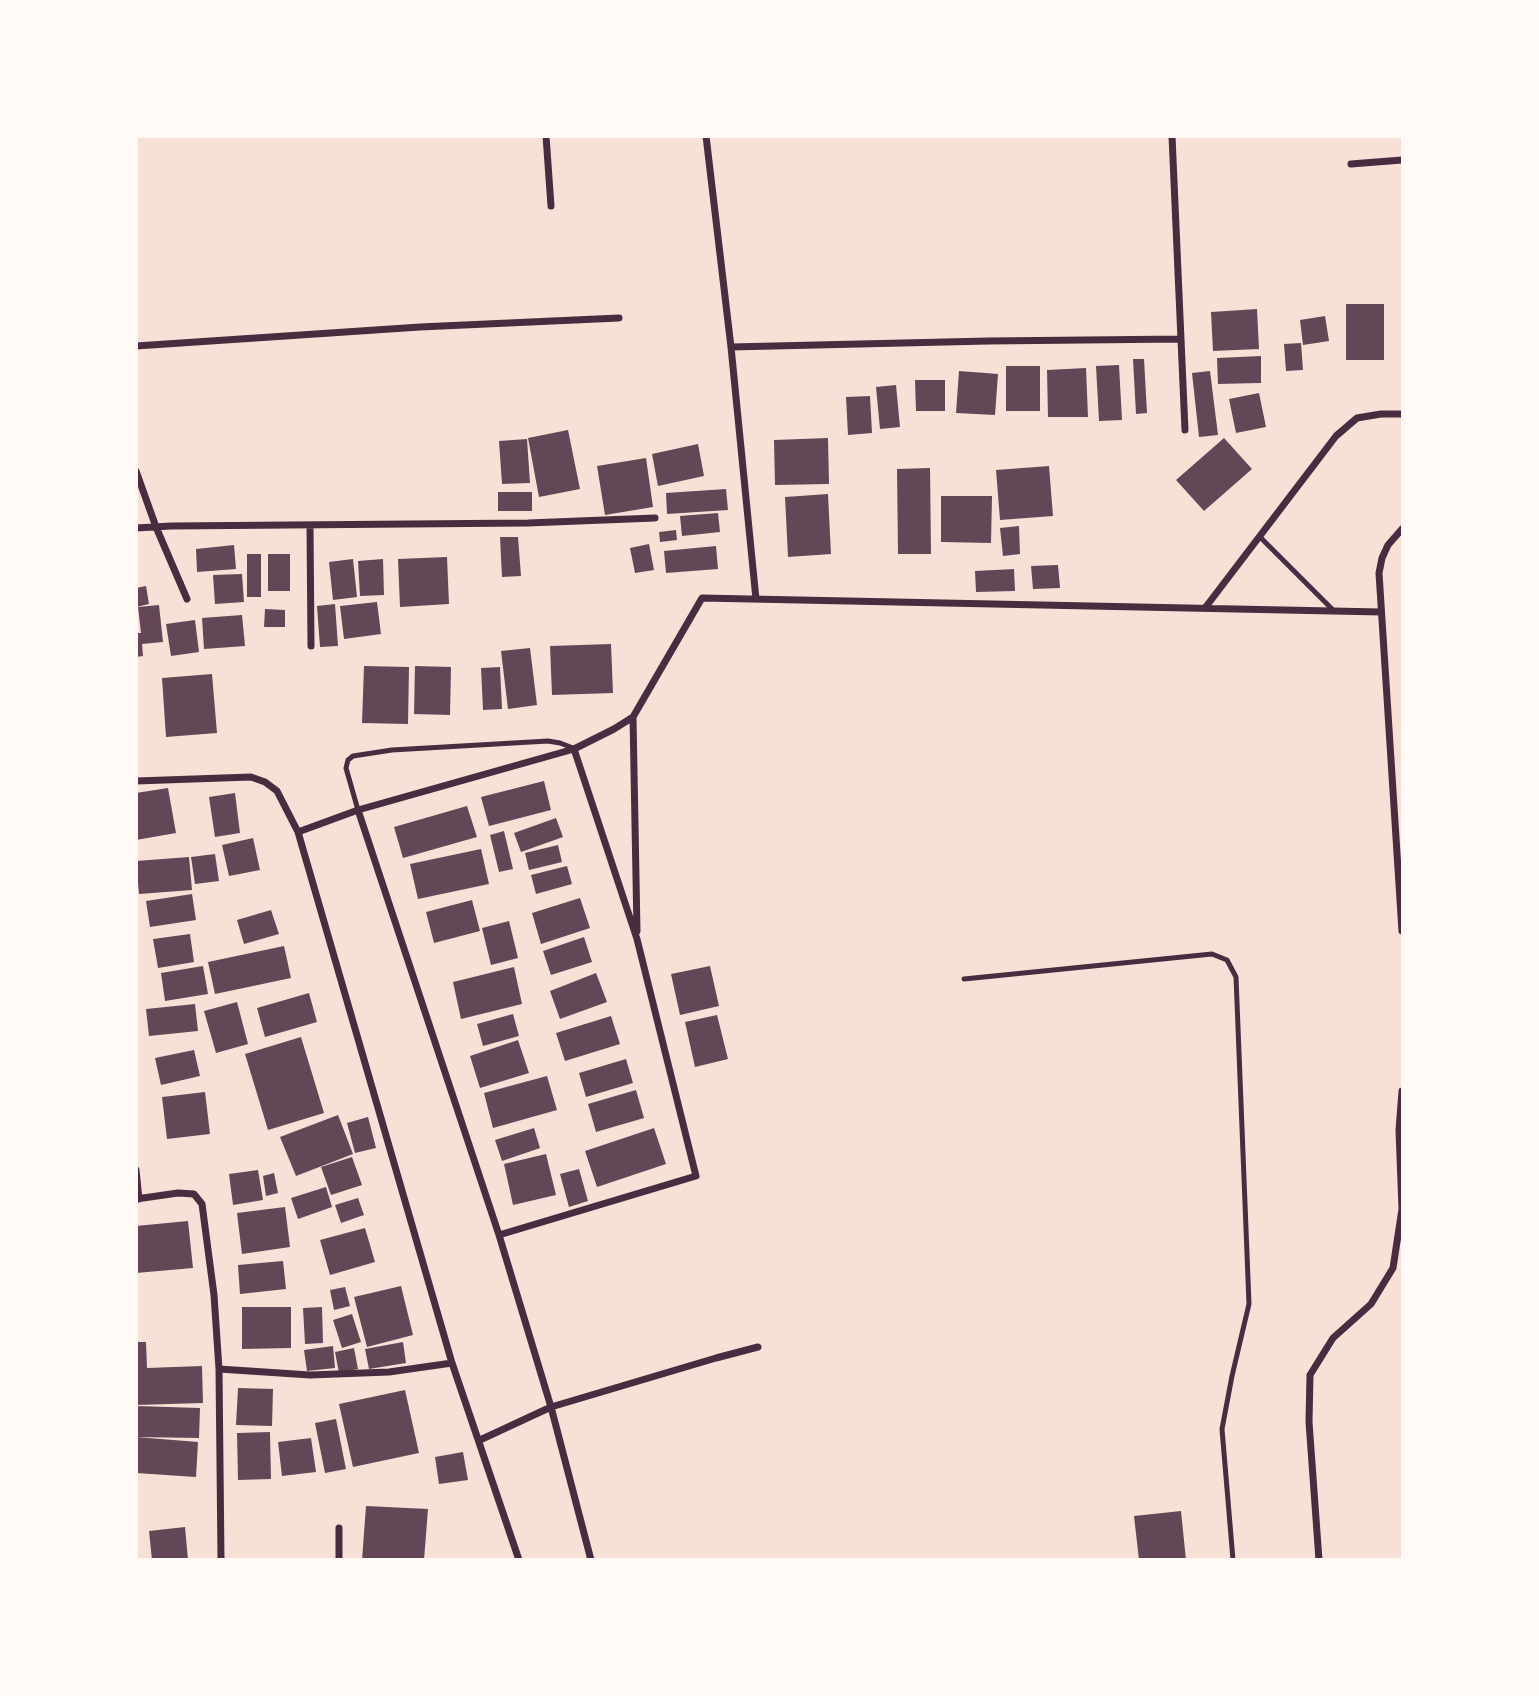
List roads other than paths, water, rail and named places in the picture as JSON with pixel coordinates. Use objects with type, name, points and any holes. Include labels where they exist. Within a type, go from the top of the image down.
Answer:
[{"type":"street","points":[[546,136],[551,206]]},
{"type":"street","points":[[706,136],[731,347],[756,599]]},
{"type":"street","points":[[1172,136],[1185,430]]},
{"type":"street","points":[[1351,164],[1402,160]]},
{"type":"street","points":[[136,346],[420,327],[619,318]]},
{"type":"street","points":[[731,347],[1181,339]]},
{"type":"street","points":[[1205,608],[1336,436],[1357,418],[1402,414]]},
{"type":"street","points":[[136,471],[156,527],[187,599]]},
{"type":"street","points":[[136,528],[528,523],[655,518]]},
{"type":"street","points":[[310,525],[311,646]]},
{"type":"street","points":[[1402,529],[1388,545],[1379,573],[1402,931]]},
{"type":"street","points":[[637,939],[633,717],[702,598],[1381,612]]},
{"type":"street","points":[[298,832],[358,810],[574,749],[633,717]]},
{"type":"street","points":[[499,1236],[696,1176],[637,939],[574,749]]},
{"type":"street","points":[[136,781],[251,777],[265,782],[277,792],[298,832],[452,1363],[519,1559]]},
{"type":"street","points":[[358,810],[499,1236],[551,1407],[591,1559]]},
{"type":"street","points":[[1320,1559],[1309,1422],[1310,1375],[1333,1338],[1371,1304],[1393,1268],[1402,1209],[1399,1130],[1402,1091]]},
{"type":"street","points":[[136,1170],[138,1199],[178,1193],[194,1194],[202,1204],[214,1295],[219,1369],[221,1559]]},
{"type":"street","points":[[480,1440],[551,1407],[758,1347]]},
{"type":"street","points":[[219,1369],[310,1375],[389,1372],[452,1363]]},
{"type":"street","points":[[338,1528],[339,1559]]},
{"type":"lane","points":[[1259,536],[1333,610]]},
{"type":"lane","points":[[358,810],[346,768],[348,760],[353,756],[392,750],[548,741],[574,749]]},
{"type":"lane","points":[[964,979],[1212,954],[1227,960],[1236,977],[1249,1304],[1222,1429],[1233,1559]]}]
